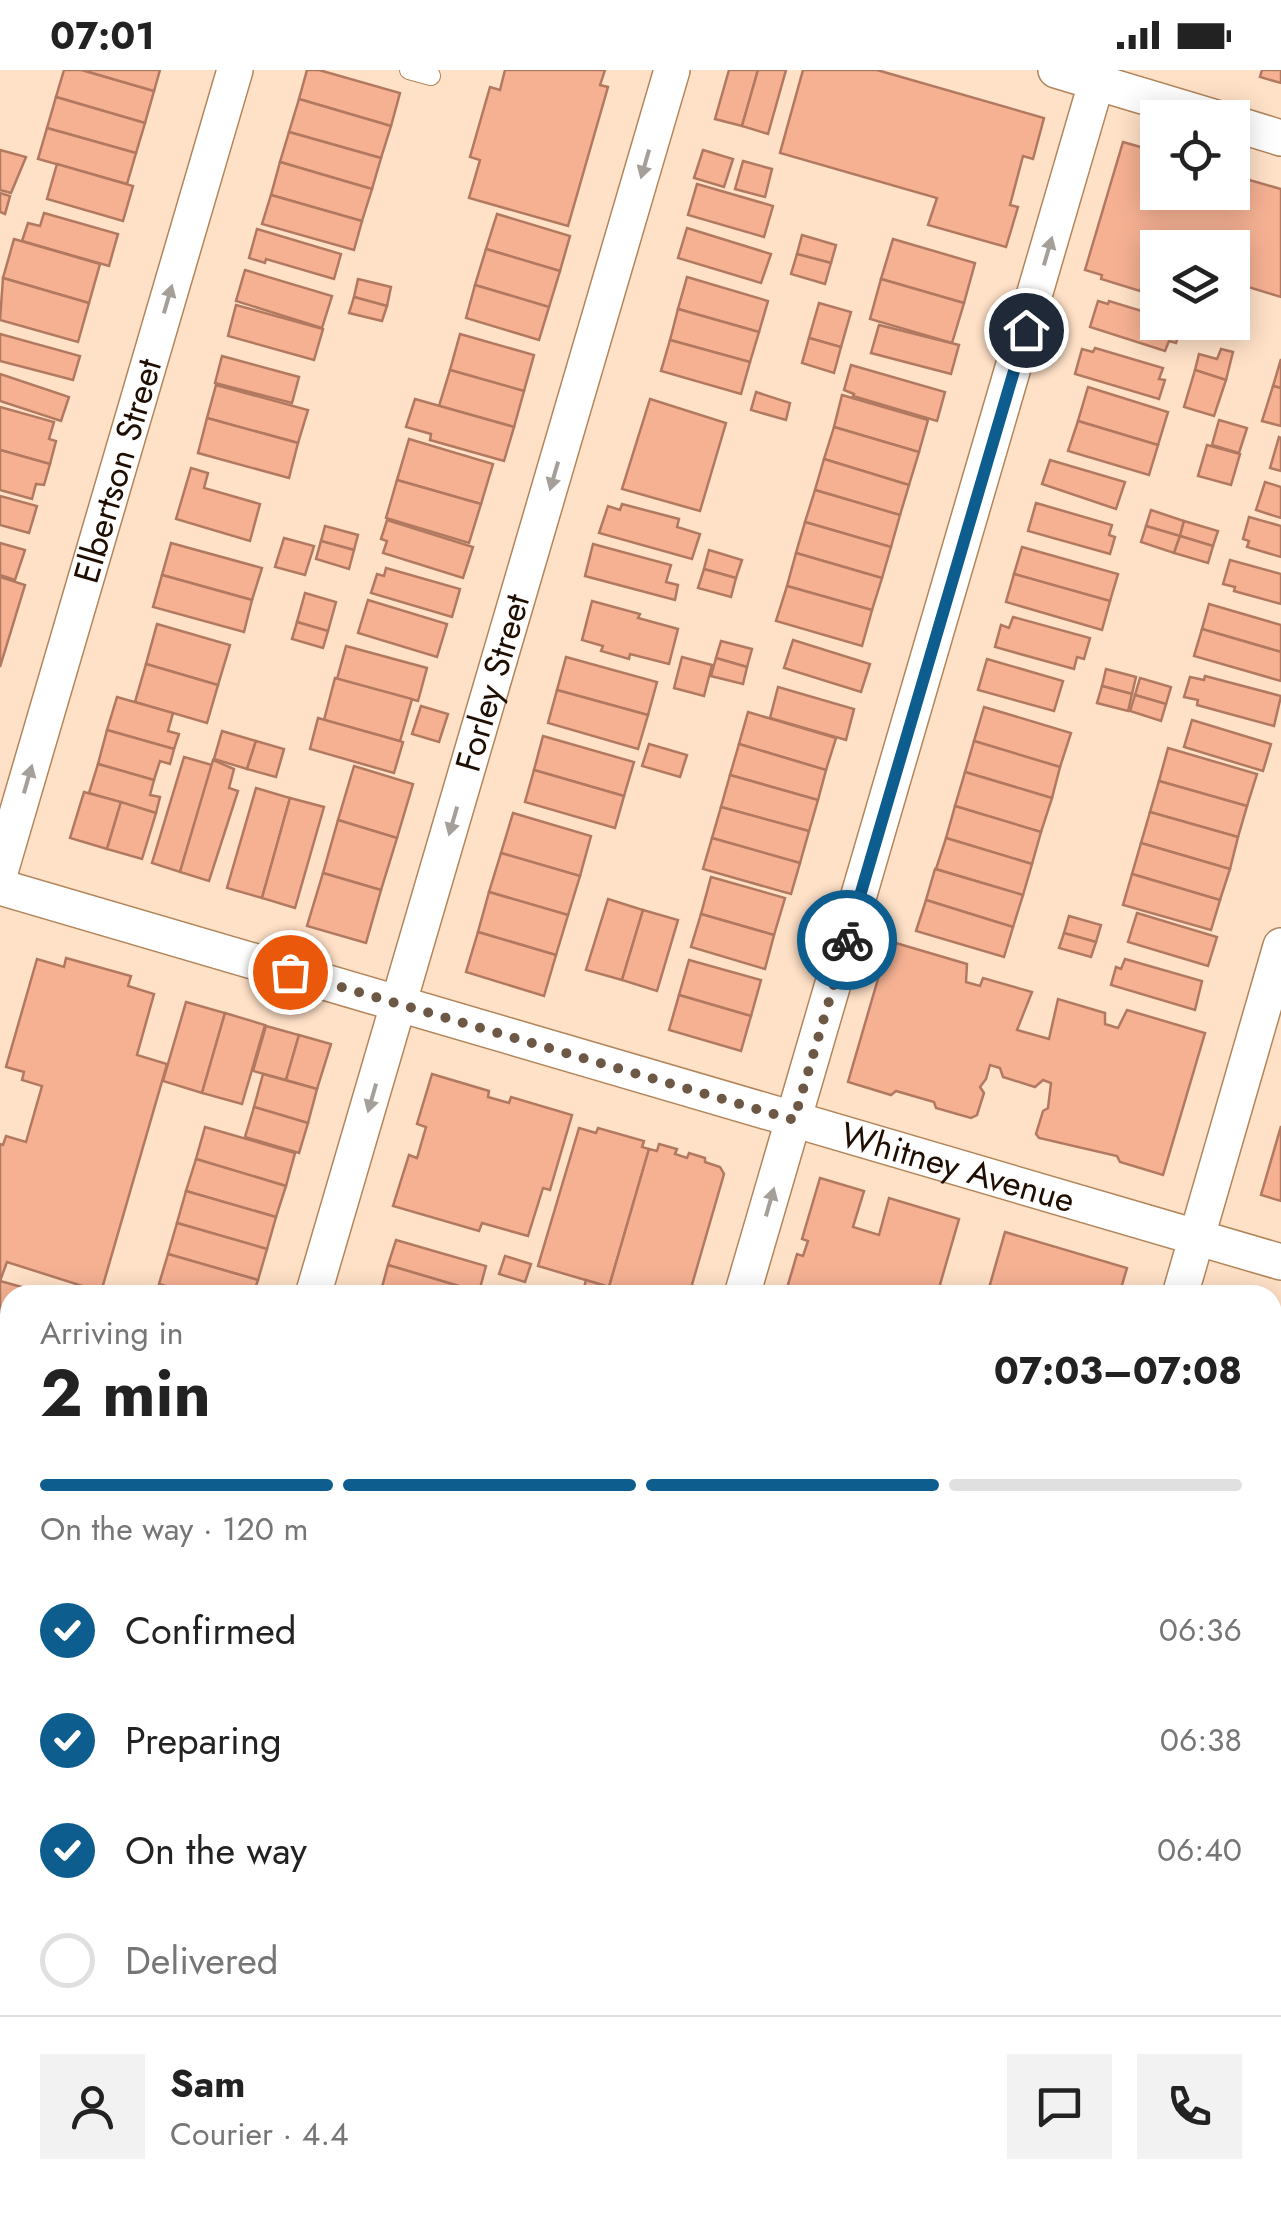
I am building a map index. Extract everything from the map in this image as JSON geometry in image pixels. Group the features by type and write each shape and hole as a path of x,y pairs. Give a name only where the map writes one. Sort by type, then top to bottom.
{"street":[{"name":"Elbertson Street","path":"0,872 235,70"},
{"name":"Forley Street","path":"317,1285 672,70"},
{"path":"1056,70 1099,76 1166,100"},
{"path":"745,1285 1099,76"},
{"path":"1250,129 1281,138"},
{"name":"Whitney Avenue","path":"0,888 1281,1262"},
{"path":"1183,1285 1281,946"}],"lane":[{"path":"409,70 431,76"}],"building":[{"path":"64,70 82,70 154,91 145,123 56,97"},
{"path":"82,70 160,70 154,91"},
{"path":"307,70 400,93 391,126 299,99"},
{"path":"505,70 605,70 600,85 608,87 568,226 469,198 480,160 470,157 490,87 500,90"},
{"path":"729,70 758,70 742,126 715,119"},
{"path":"758,70 786,70 768,134 742,126"},
{"path":"803,70 877,70 1044,118 1033,159 1023,156 1010,205 1018,207 1006,247 928,225 937,198 780,153"},
{"path":"1262,70 1281,70 1281,83 1260,77"},
{"path":"56,97 145,123 136,153 47,128"},
{"path":"299,99 391,126 381,158 289,132"},
{"path":"47,128 136,153 127,184 38,159"},
{"path":"289,132 381,158 372,189 280,162"},
{"path":"1123,142 1140,147 1140,210 1250,210 1250,180 1281,189 1281,297 1250,288 1250,230 1140,230 1140,291 1085,270"},
{"path":"0,150 26,157 11,193 0,190"},
{"path":"703,150 733,159 724,187 694,178"},
{"path":"743,161 772,169 765,197 735,189"},
{"path":"280,162 372,189 362,221 271,195"},
{"path":"57,164 133,186 123,221 47,199"},
{"path":"697,184 773,206 764,237 688,215"},
{"path":"0,193 10,196 5,214 0,212"},
{"path":"271,195 362,221 354,250 262,224"},
{"path":"44,213 118,234 109,266 22,241 28,223 40,226"},
{"path":"497,214 570,236 560,271 486,249"},
{"path":"687,228 771,254 761,283 678,258"},
{"path":"257,229 341,254 334,279 266,259 265,263 249,258"},
{"path":"802,235 836,245 831,263 797,254"},
{"path":"14,239 100,264 89,303 3,278"},
{"path":"893,239 975,263 964,303 881,279"},
{"path":"486,249 560,271 549,307 475,285"},
{"path":"797,254 831,263 825,284 791,274"},
{"path":"245,270 332,296 322,328 236,301"},
{"path":"687,277 768,301 759,332 678,309"},
{"path":"3,278 89,303 78,342 0,320"},
{"path":"358,279 391,287 387,306 354,297"},
{"path":"881,279 964,303 952,343 870,319"},
{"path":"475,285 549,307 539,340 466,318"},
{"path":"354,297 387,306 382,321 349,313"},
{"path":"1098,301 1109,301 1140,310 1140,340 1177,340 1169,341 1165,351 1090,327"},
{"path":"819,303 851,312 841,347 809,338"},
{"path":"236,305 323,329 314,360 228,336"},
{"path":"678,309 759,332 750,362 670,340"},
{"path":"879,325 959,345 951,374 871,353"},
{"path":"0,334 80,356 73,380 0,361"},
{"path":"460,334 534,355 524,391 450,370"},
{"path":"809,338 841,347 834,373 802,363"},
{"path":"670,340 750,362 741,394 661,371"},
{"path":"1095,348 1163,368 1159,379 1165,380 1159,399 1075,374 1082,349 1093,352"},
{"path":"1221,349 1233,352 1226,380 1195,370 1199,354 1217,359"},
{"path":"222,356 299,377 292,403 215,383"},
{"path":"1281,359 1281,388 1273,386"},
{"path":"851,365 945,392 937,421 853,396 844,390"},
{"path":"450,370 524,391 514,427 439,406"},
{"path":"1195,370 1226,380 1214,416 1184,407"},
{"path":"0,374 69,397 61,421 0,401"},
{"path":"216,385 308,410 298,443 207,418"},
{"path":"1273,386 1281,388 1281,426 1262,421"},
{"path":"1088,387 1168,412 1158,445 1078,421"},
{"path":"756,392 790,403 786,420 751,410"},
{"path":"842,395 928,420 919,452 834,427"},
{"path":"415,399 514,427 504,461 430,440 431,434 406,427"},
{"path":"650,399 726,423 700,511 622,489"},
{"path":"0,407 54,422 49,439 56,441 50,464 0,450"},
{"path":"207,418 298,443 289,478 198,453"},
{"path":"1219,420 1247,428 1239,453 1212,445"},
{"path":"1078,421 1158,445 1149,475 1068,451"},
{"path":"834,427 919,452 909,485 824,459"},
{"path":"1281,438 1281,471 1270,468"},
{"path":"409,439 493,464 481,504 397,480"},
{"path":"1207,445 1240,454 1231,485 1198,476"},
{"path":"0,450 50,464 44,485 36,484 32,499 0,490"},
{"path":"824,459 909,485 900,515 815,490"},
{"path":"1050,460 1125,482 1116,509 1042,484"},
{"path":"191,468 208,473 204,488 260,504 250,541 176,519"},
{"path":"397,480 481,504 469,543 386,518"},
{"path":"1265,482 1281,487 1281,518 1256,510"},
{"path":"815,490 900,515 891,547 805,522"},
{"path":"0,496 37,506 29,533 0,525"},
{"path":"1036,503 1112,525 1109,535 1115,537 1110,554 1028,531"},
{"path":"622,504 679,519 677,527 700,534 692,559 599,533 608,506 620,510"},
{"path":"1151,510 1184,521 1180,536 1146,526"},
{"path":"1249,517 1281,526 1281,557 1247,547 1249,541 1243,539"},
{"path":"387,520 473,547 463,578 383,553 387,541 381,539"},
{"path":"1184,521 1218,531 1213,546 1180,536"},
{"path":"805,522 891,547 882,578 796,553"},
{"path":"325,526 358,535 354,550 321,541"},
{"path":"1146,526 1180,536 1174,553 1141,542"},
{"path":"1180,536 1213,546 1208,563 1174,553"},
{"path":"284,538 314,546 305,575 275,567"},
{"path":"321,541 354,550 349,569 316,559"},
{"path":"0,543 25,550 15,580 0,575"},
{"path":"171,543 262,568 252,600 162,575"},
{"path":"593,544 671,565 666,582 678,585 675,600 585,576"},
{"path":"1022,547 1118,574 1110,601 1014,574"},
{"path":"709,550 742,560 736,578 704,569"},
{"path":"796,553 882,578 872,610 787,586"},
{"path":"1230,560 1281,574 1281,604 1234,591 1235,587 1223,584"},
{"path":"386,568 460,589 452,617 371,593 377,574 384,576"},
{"path":"704,569 736,578 731,597 698,588"},
{"path":"1014,574 1110,601 1102,630 1006,602"},
{"path":"162,575 252,600 244,632 153,607"},
{"path":"0,577 25,585 0,667"},
{"path":"787,586 872,610 862,646 776,621"},
{"path":"305,593 336,602 328,631 297,622"},
{"path":"368,600 447,624 437,657 358,633"},
{"path":"592,601 678,629 669,664 630,654 629,659 601,651 603,646 582,640"},
{"path":"1209,604 1281,625 1281,652 1202,629"},
{"path":"1013,617 1090,638 1084,659 1077,657 1074,669 995,647 1001,625 1009,628"},
{"path":"297,622 328,631 323,648 292,639"},
{"path":"157,624 230,645 218,685 146,664"},
{"path":"1202,629 1281,652 1281,681 1194,656"},
{"path":"793,640 870,664 861,692 784,668"},
{"path":"721,641 752,649 747,667 716,658"},
{"path":"346,646 427,668 418,701 337,679"},
{"path":"566,657 657,682 648,715 557,690"},
{"path":"682,657 712,665 704,696 674,688"},
{"path":"716,658 747,667 743,684 711,676"},
{"path":"987,659 1063,681 1054,711 978,690"},
{"path":"146,664 218,685 207,723 135,702"},
{"path":"1106,669 1136,677 1132,694 1102,686"},
{"path":"1205,676 1281,696 1274,726 1197,705 1198,700 1184,697 1190,677 1204,680"},
{"path":"335,678 412,699 400,741 324,720"},
{"path":"1140,678 1171,687 1166,704 1135,695"},
{"path":"1102,686 1132,694 1128,711 1097,703"},
{"path":"778,687 854,709 846,740 770,718"},
{"path":"557,690 648,715 638,749 548,723"},
{"path":"1135,695 1166,704 1161,721 1130,711"},
{"path":"117,697 173,713 168,731 179,734 174,749 107,730"},
{"path":"421,706 448,714 439,742 412,734"},
{"path":"984,707 1071,733 1060,767 974,741"},
{"path":"748,712 836,738 826,770 739,744"},
{"path":"318,718 403,742 394,773 310,749"},
{"path":"1192,720 1271,744 1263,771 1184,747"},
{"path":"107,730 174,749 170,764 160,761 154,780 98,764"},
{"path":"222,731 256,741 247,769 214,759"},
{"path":"543,736 634,762 624,796 534,770"},
{"path":"256,741 284,749 276,777 247,769"},
{"path":"974,741 1060,767 1052,798 965,772"},
{"path":"649,744 687,755 680,777 642,766"},
{"path":"739,744 826,770 818,800 730,775"},
{"path":"1168,748 1257,774 1247,806 1159,781"},
{"path":"184,757 212,765 180,872 152,863"},
{"path":"213,760 234,769 229,788 238,791 209,881 180,872"},
{"path":"98,764 154,780 150,795 160,797 156,813 89,793"},
{"path":"354,766 413,784 397,838 338,820"},
{"path":"534,770 624,796 615,828 525,802"},
{"path":"965,772 1052,798 1041,832 955,806"},
{"path":"730,775 818,800 809,831 721,807"},
{"path":"1159,781 1247,806 1238,837 1150,812"},
{"path":"256,788 290,798 262,898 227,888"},
{"path":"84,792 121,802 107,849 70,838"},
{"path":"290,798 324,807 295,908 262,898"},
{"path":"121,802 156,813 142,859 107,849"},
{"path":"955,806 1041,832 1032,864 946,838"},
{"path":"721,807 809,831 800,863 712,838"},
{"path":"1150,812 1238,837 1230,869 1141,843"},
{"path":"513,813 591,836 580,876 501,853"},
{"path":"338,820 397,838 381,890 323,873"},
{"path":"712,838 800,863 791,894 703,869"},
{"path":"946,838 1032,864 1023,895 936,869"},
{"path":"1141,843 1230,869 1220,900 1132,874"},
{"path":"501,853 580,876 568,915 489,892"},
{"path":"935,869 1023,895 1013,927 926,900"},
{"path":"323,873 381,890 366,943 307,926"},
{"path":"1132,874 1220,900 1211,930 1123,905"},
{"path":"711,877 785,898 774,935 701,914"},
{"path":"489,892 568,915 556,955 478,932"},
{"path":"608,899 643,910 622,980 586,970"},
{"path":"926,900 1013,927 1004,957 916,931"},
{"path":"643,910 678,920 657,991 622,980"},
{"path":"1137,913 1217,937 1208,966 1128,942"},
{"path":"701,914 774,935 765,969 691,947"},
{"path":"1069,916 1101,925 1096,942 1064,933"},
{"path":"478,932 556,955 544,996 466,972"},
{"path":"1064,933 1096,942 1091,957 1059,948"},
{"path":"889,941 967,964 966,982 980,986 983,978 1032,992 1017,1030 1049,1039 1058,999 1105,1013 1105,1024 1118,1028 1127,1010 1205,1033 1163,1175 1120,1162 1117,1156 1039,1138 1036,1134 1043,1111 1048,1108 1051,1083 1043,1080 1035,1087 1003,1077 1000,1068 990,1065 980,1087 984,1093 977,1115 971,1118 936,1108 934,1102 848,1082"},
{"path":"66,958 131,976 128,986 154,994 137,1055 167,1064 103,1285 79,1285 7,1262 0,1281 0,1144 6,1136 26,1142 42,1086 22,1080 24,1072 6,1067 37,959 64,967"},
{"path":"1125,959 1202,981 1195,1010 1111,985 1116,967 1121,969"},
{"path":"689,960 761,980 751,1016 679,995"},
{"path":"679,995 751,1016 741,1051 669,1030"},
{"path":"186,1002 225,1013 202,1093 163,1081"},
{"path":"225,1013 265,1025 242,1104 202,1093"},
{"path":"266,1026 299,1035 286,1080 253,1071"},
{"path":"299,1035 331,1044 317,1089 286,1080"},
{"path":"263,1074 317,1089 308,1123 254,1107"},
{"path":"432,1074 489,1091 488,1097 509,1103 511,1097 572,1115 550,1190 543,1188 528,1236 482,1223 479,1231 393,1206 409,1155 417,1158 426,1127 417,1124"},
{"path":"254,1107 308,1123 299,1153 245,1137"},
{"path":"1281,1126 1281,1201 1261,1195"},
{"path":"205,1127 295,1153 286,1186 196,1159"},
{"path":"579,1128 596,1133 598,1128 644,1141 642,1147 649,1149 610,1285 538,1266"},
{"path":"659,1144 677,1149 675,1154 687,1158 689,1153 705,1158 705,1162 720,1167 724,1174 692,1285 610,1285 649,1149 657,1151"},
{"path":"196,1159 286,1186 276,1217 186,1191"},
{"path":"820,1178 864,1191 853,1227 879,1235 889,1198 959,1219 940,1285 788,1285 797,1254 803,1256 808,1241 802,1239"},
{"path":"186,1191 276,1217 267,1249 177,1223"},
{"path":"177,1223 267,1249 258,1280 168,1254"},
{"path":"1005,1232 1127,1268 1122,1285 990,1285"},
{"path":"396,1240 486,1266 481,1285 455,1285 388,1265"},
{"path":"168,1254 258,1280 256,1285 159,1284"},
{"path":"505,1256 531,1264 525,1282 499,1274"},
{"path":"388,1265 455,1285 383,1285"}],"way so far":[{"path":"290,972 794,1120 847,940"}],"route":[{"path":"847,940 1026,330"}]}
